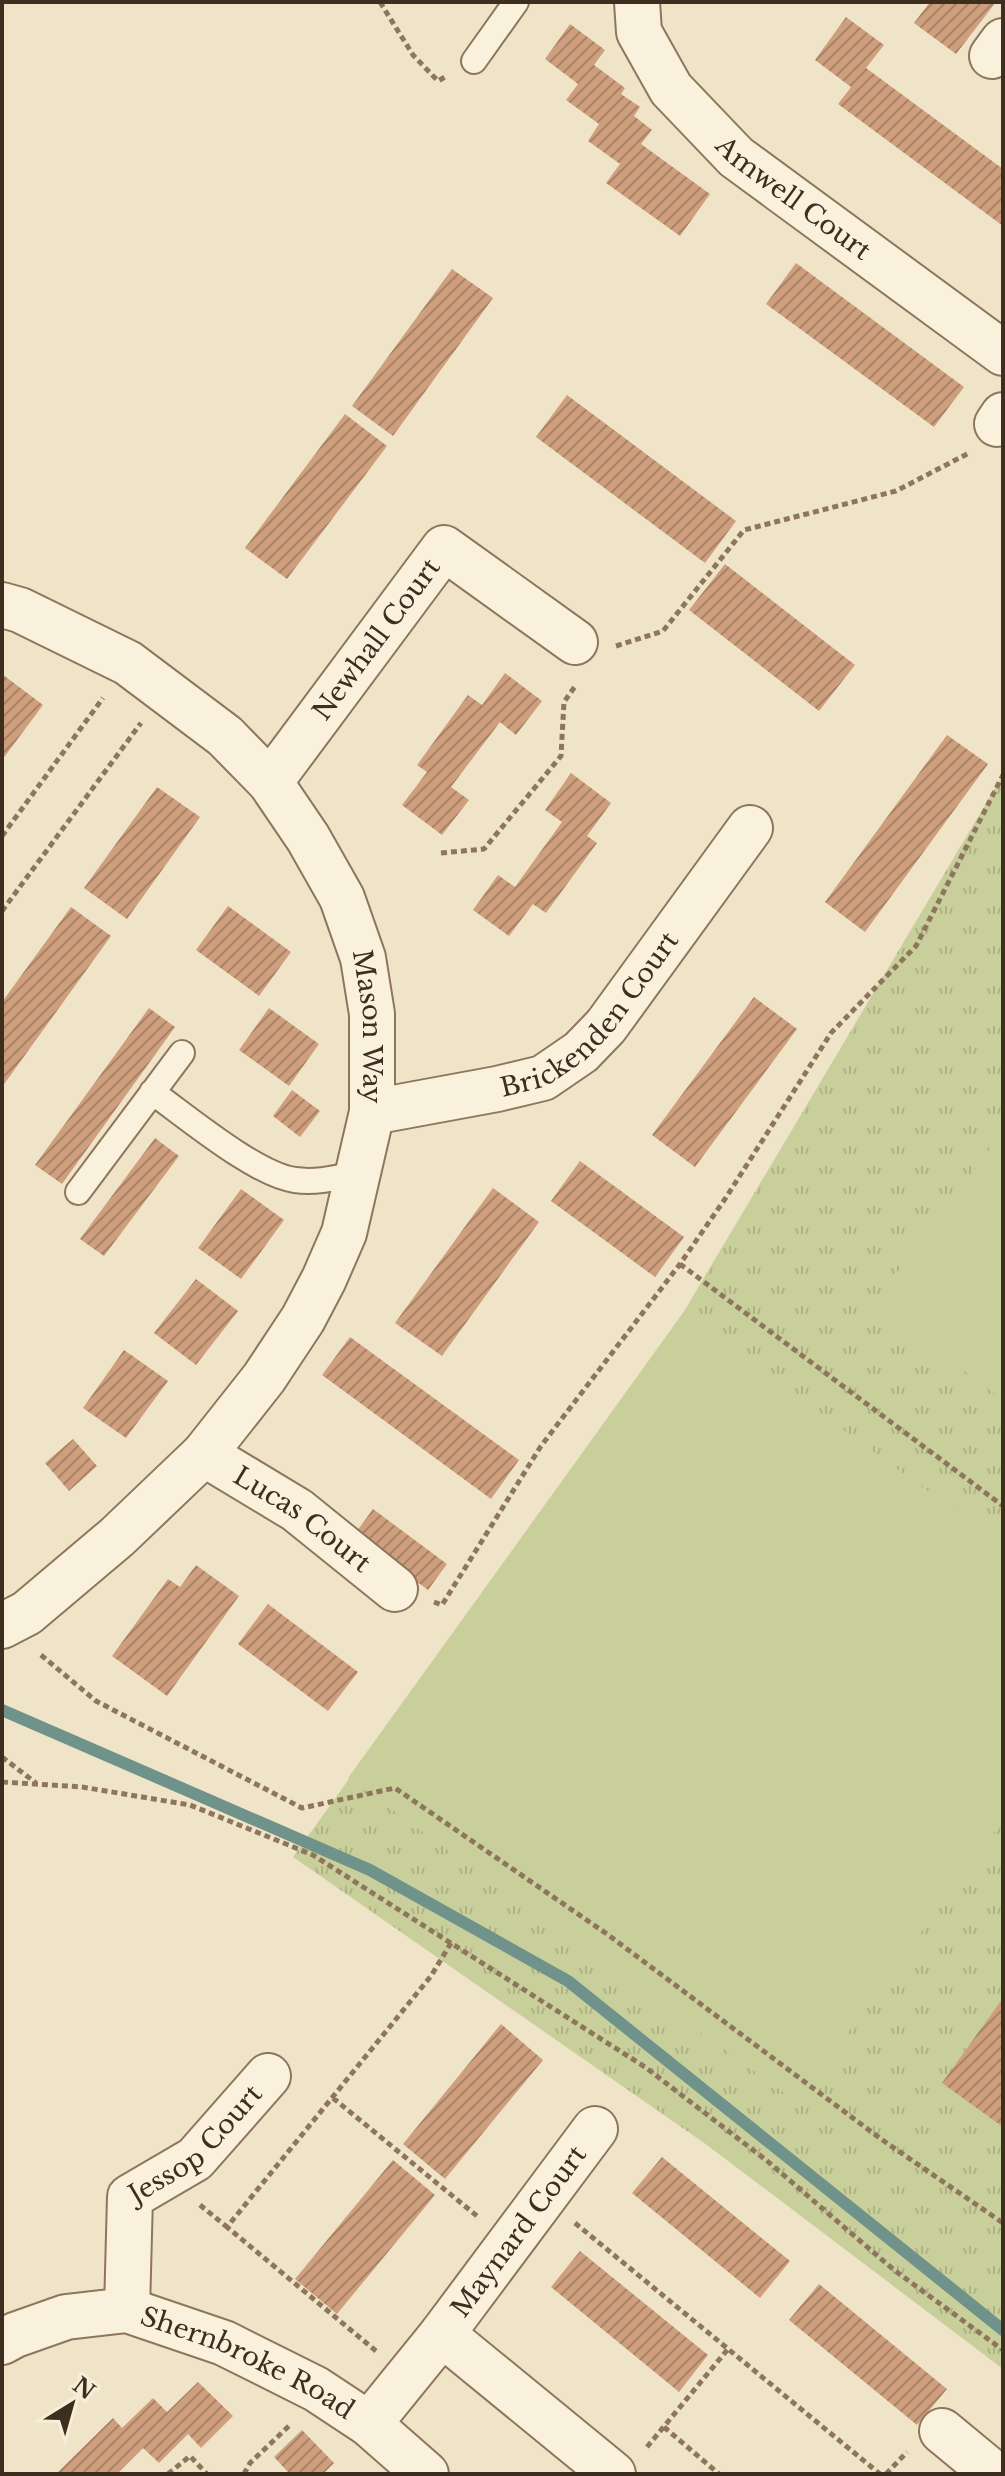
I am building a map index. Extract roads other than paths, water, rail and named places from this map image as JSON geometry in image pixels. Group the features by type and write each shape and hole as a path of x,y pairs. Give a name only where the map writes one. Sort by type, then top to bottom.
{"street":[{"name":"Amwell Court","path":"637,2 639,32 671,89 736,157 1003,353"},
{"name":"Newhall Court","path":"270,782 444,548 590,655"},
{"name":"Mason Way","path":"2,605 20,610 128,663 225,736 270,782 308,838 342,898 363,958 372,1014 372,1112 344,1233 303,1319 264,1378 204,1454 117,1537 27,1613 3,1625"},
{"name":"Brickenden Court","path":"372,1112 543,1078 581,1052 606,1026 750,828"},
{"name":"Lucas Court","path":"204,1454 297,1510 395,1589"},
{"name":"Jessop Court","path":"127,2310 130,2197 195,2159 268,2076"},
{"name":"Maynard Court","path":"369,2424 442,2334 595,2129"},
{"name":"Shernbroke Road","path":"2,2342 66,2317 127,2310 224,2343 322,2394 369,2424 426,2474"},
{"name":"Maynard Court","path":"442,2334 628,2462"},
{"path":"942,2431 994,2474"}],"lane":[{"path":"474,61 516,2"},
{"path":"78,1192 182,1053"},
{"path":"152,1092 255,1165 292,1180 321,1181 357,1174"}],"waterway":[{"path":"2,1710 370,1870 568,1981 1003,2330"}]}
